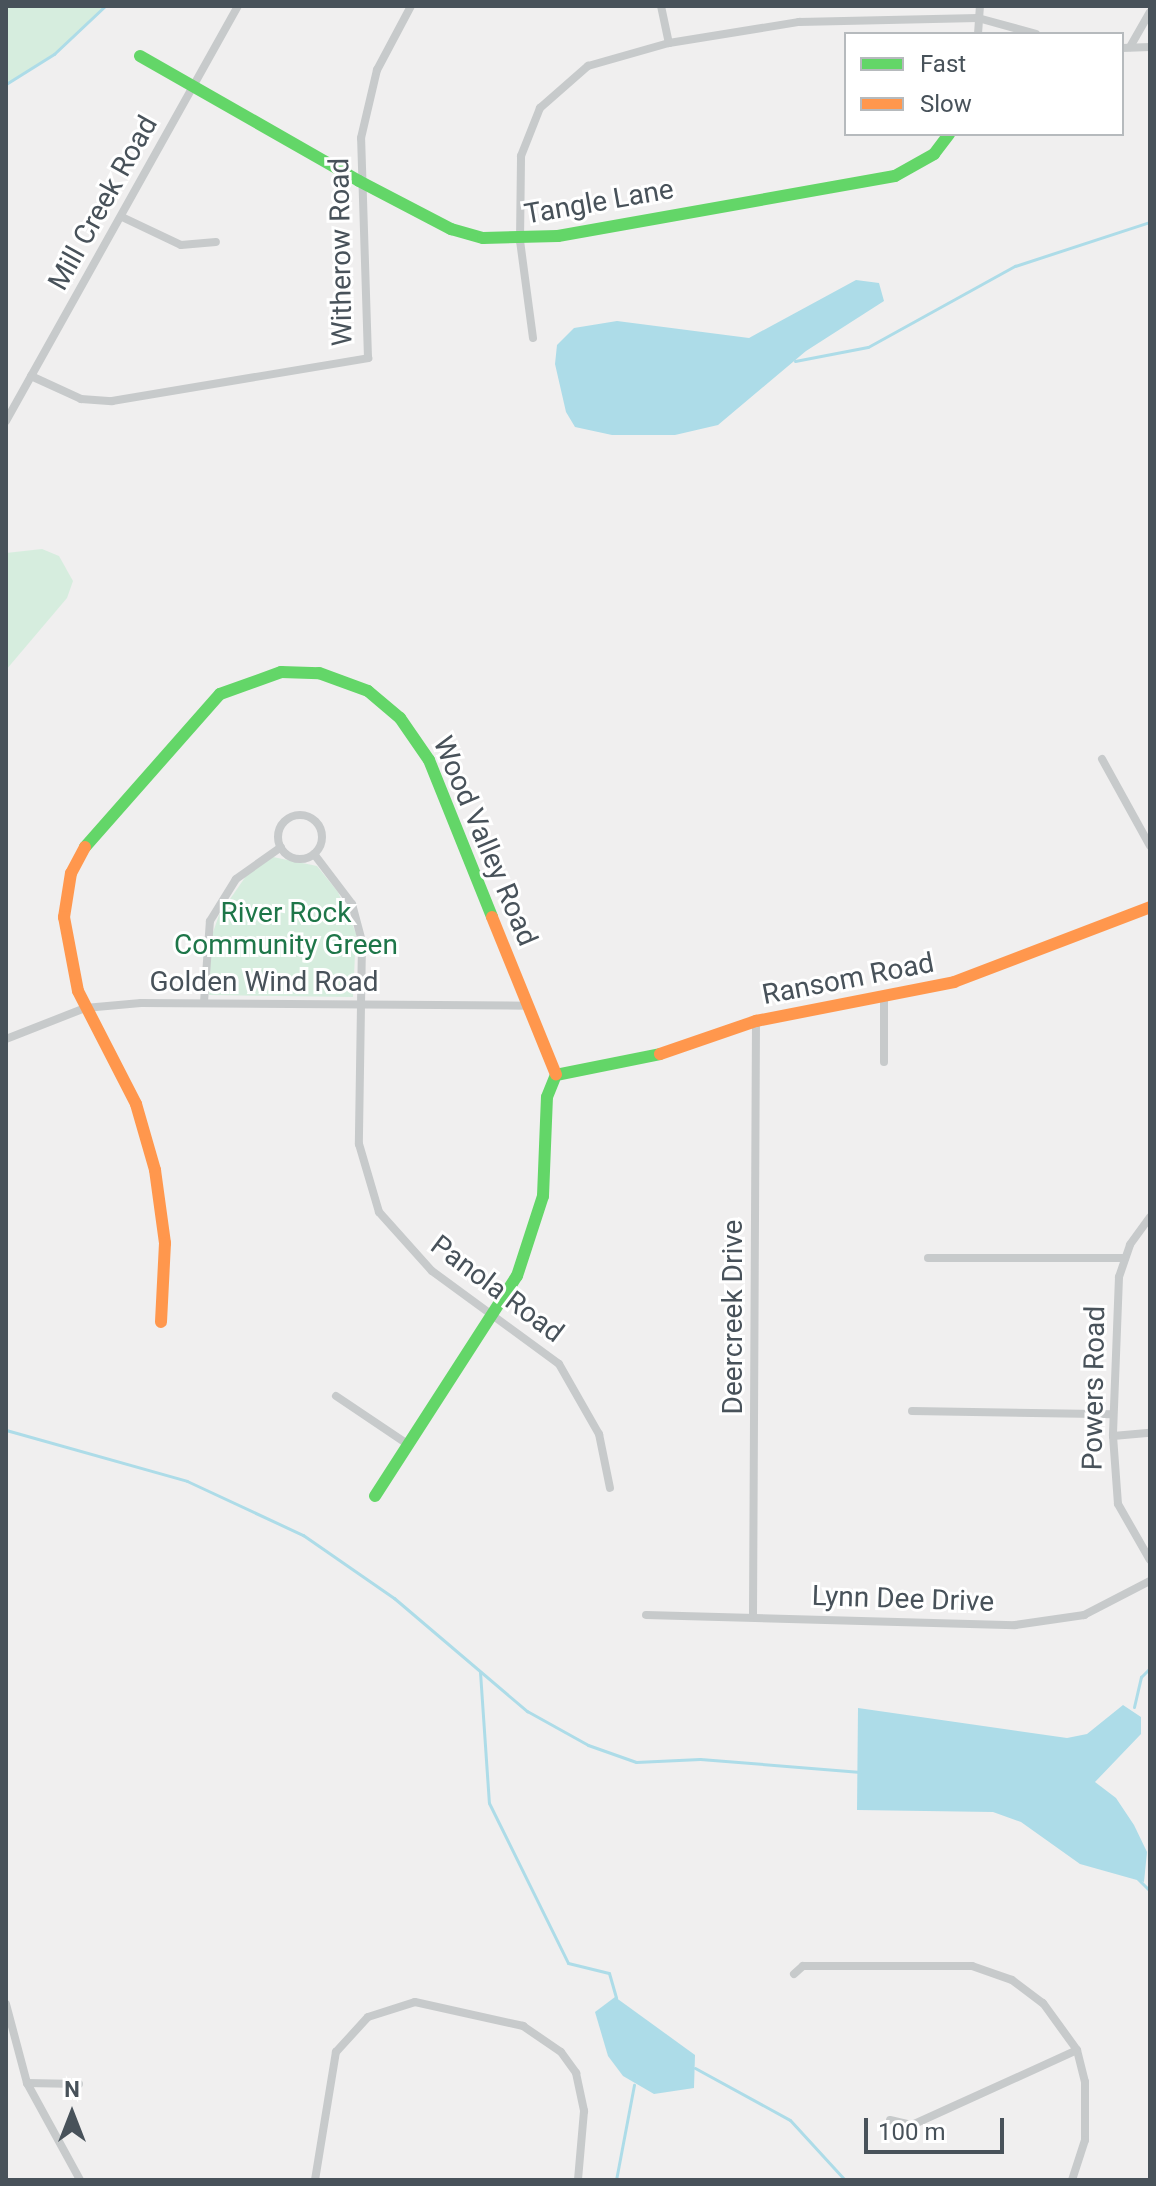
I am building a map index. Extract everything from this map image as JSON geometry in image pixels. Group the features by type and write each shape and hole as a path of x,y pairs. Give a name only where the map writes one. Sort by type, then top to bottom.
{"street":[{"name":"Mill Creek Road","path":"6,421 238,6"},
{"name":"Witherow Road","path":"31,376 81,399 112,401 368,358 359,181 367,102 411,6"},
{"path":"661,6 669,43"},
{"path":"978,32 980,6"},
{"path":"1126,48 1150,12"},
{"path":"533,338 520,241 521,156 540,108 588,66 669,43 799,22 978,18 1029,32"},
{"path":"1126,48 1150,47"},
{"name":"Tangle Lane","path":"140,56 359,181 451,229 520,241 895,176 934,154 948,136"},
{"path":"122,217 181,245 216,242"},
{"name":"Wood Valley Road","path":"85,1008 67,955 64,917 71,873 93,833 220,694 253,678 299,671 319,673 368,691 418,739 529,1006 554,1077 538,1219 497,1316 406,1443 375,1496"},
{"path":"1102,759 1150,846"},
{"name":"Panola Road","path":"204,1002 210,921 236,879 281,847 283,824 305,816 321,832 314,854 358,922 362,1003 359,1144 379,1212 432,1271 559,1364 582,1396 599,1434 610,1488"},
{"path":"281,847 296,858 314,854"},
{"name":"Ransom Road","path":"554,1077 632,1064 756,1021 954,982 1150,907"},
{"path":"884,997 884,1062"},
{"name":"Golden Wind Road","path":"6,1039 85,1008 204,1002 529,1006"},
{"path":"85,1008 136,1104 155,1170 165,1243 161,1322"},
{"name":"Deercreek Drive","path":"753,1615 756,1021"},
{"name":"Powers Road","path":"1150,1217 1125,1258 1119,1277 1113,1414 1118,1504 1150,1560"},
{"path":"928,1258 1125,1258"},
{"path":"336,1396 406,1443"},
{"path":"912,1411 1113,1414"},
{"path":"1113,1436 1150,1433"},
{"name":"Lynn Dee Drive","path":"646,1615 753,1615 1039,1624 1084,1615 1150,1581"},
{"path":"794,1974 803,1966 972,1966 1012,1980 1043,2003 1077,2050 1088,2110 1072,2180"},
{"path":"315,2180 336,2052 368,2017 415,2002 523,2026 561,2052 576,2073 584,2111 578,2180"},
{"path":"6,2004 27,2083 80,2180"},
{"path":"890,2120 912,2125 1077,2050"},
{"path":"27,2083 79,2084"}],"green space":[{"path":"6,6 105,6 54,54 6,84"},
{"path":"42,549 59,556 73,581 67,598 6,670 6,553"},
{"name":"River Rock Community Green","path":"273,857 317,866 338,892 356,933 353,997 209,995 211,938 219,915 246,876"}],"water":[{"path":"856,280 879,283 884,301 806,351 718,425 675,435 612,435 575,427 566,412 555,364 557,345 574,328 617,321 749,338"},
{"path":"1123,1705 1141,1717 1141,1734 1095,1782 1116,1798 1134,1825 1147,1852 1144,1882 1080,1864 1021,1822 993,1812 857,1810 858,1708 1067,1738 1087,1734"},
{"path":"615,1997 695,2055 694,2088 654,2094 623,2076 608,2056 595,2012"}],"waterway":[{"path":"6,84 54,54 105,6"},
{"path":"795,361 868,347 1015,266 1150,222"},
{"path":"6,1430 187,1481 303,1535 394,1598 527,1711 588,1745 636,1762 700,1759 860,1772"},
{"path":"1134,1707 1141,1677 1150,1668"},
{"path":"480,1672 489,1803 568,1963 609,1973 616,1998"},
{"path":"1138,1879 1150,1891"},
{"path":"695,2068 790,2120 845,2180"},
{"path":"616,2180 634,2085"}],"traffic: fast":[{"path":"140,56 359,181 451,229 483,238 558,236 895,176 934,154 948,136"},
{"path":"85,847 220,694 281,672 319,673 368,691 400,718 429,760 492,917"},
{"path":"375,1496 517,1276 543,1196 547,1097 556,1075 660,1054"}],"traffic: slow":[{"path":"85,847 71,873 64,917 78,991 136,1104 155,1170 165,1243 161,1322"},
{"path":"660,1054 756,1021 954,982 1150,907"},
{"path":"492,917 556,1075"}]}
